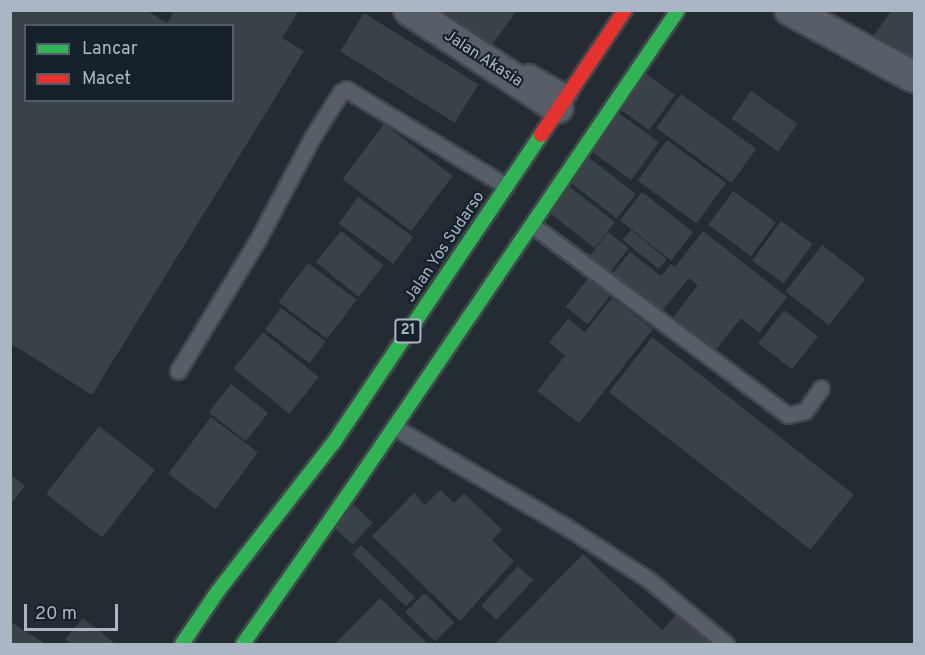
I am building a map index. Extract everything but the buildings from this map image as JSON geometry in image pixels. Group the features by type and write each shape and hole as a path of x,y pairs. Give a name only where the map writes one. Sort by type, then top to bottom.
{"highway":[{"name":"Jalan Yos Sudarso","path":"182,645 218,591 365,405 506,186 625,10"},
{"name":"21","path":"248,643 390,424 532,225 678,10"}],"street":[{"name":"Jalan Akasia","path":"409,10 563,101"},
{"path":"790,10 915,77"}],"lane":[{"path":"432,10 473,41 563,101"},
{"path":"178,371 257,241 313,136 341,92 346,89 506,186"},
{"path":"532,225 788,415 804,411 821,388"},
{"path":"390,424 565,526 648,579 726,645"}],"traffic: fast":[{"path":"243,644 352,489 678,10"},
{"path":"182,644 218,591 334,442 541,135"}],"traffic: jam":[{"path":"541,135 625,10"}]}
